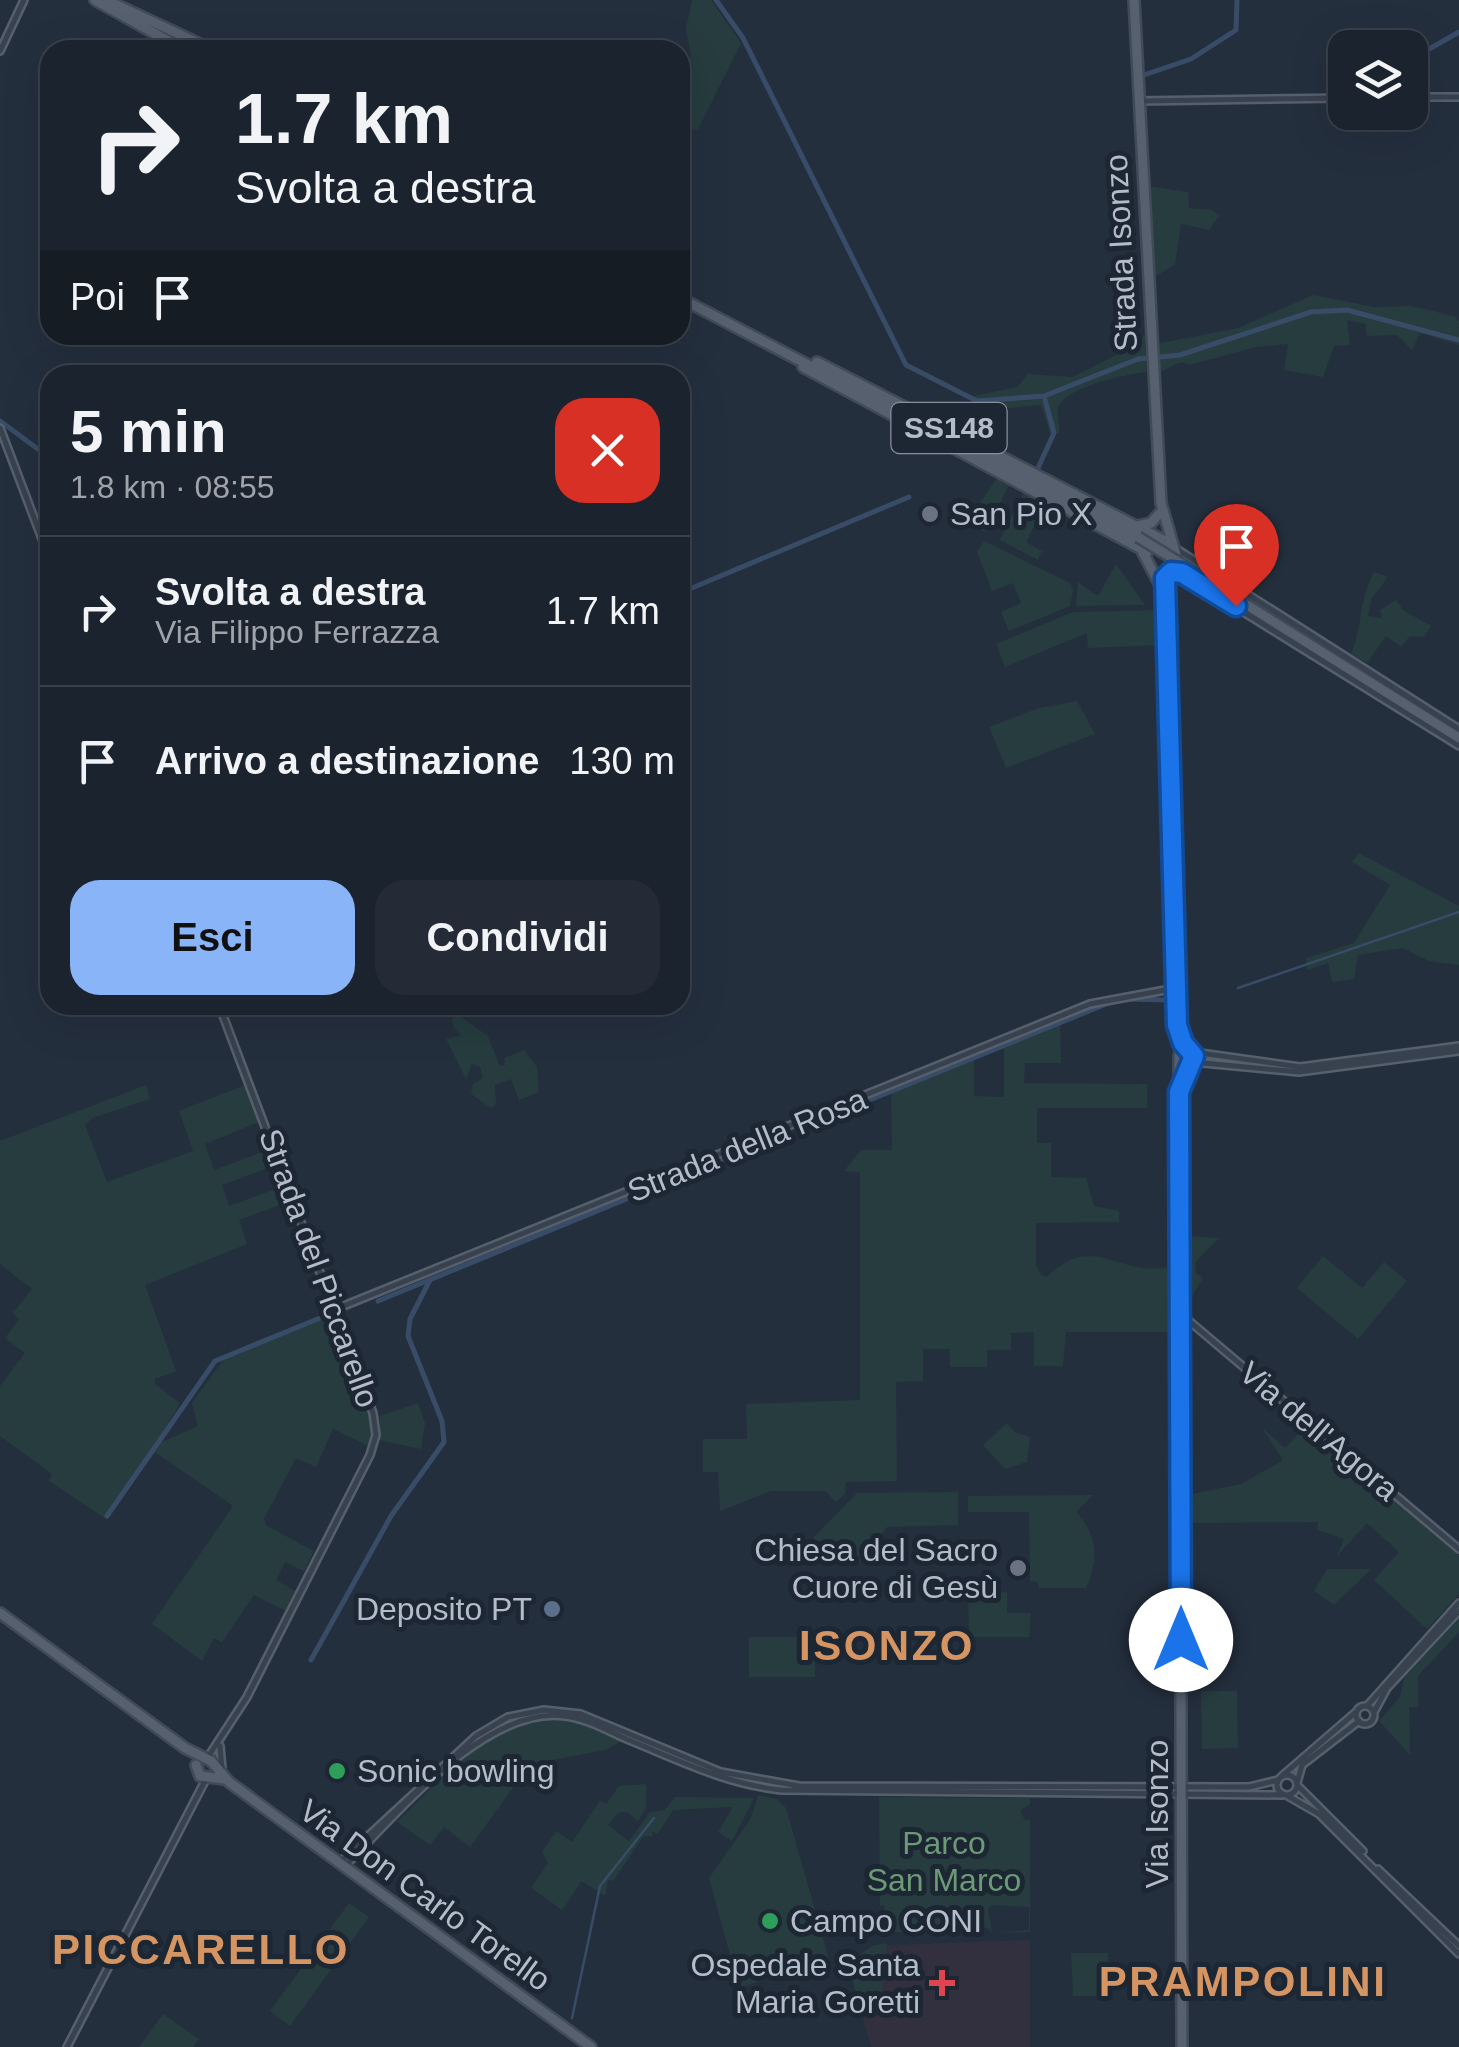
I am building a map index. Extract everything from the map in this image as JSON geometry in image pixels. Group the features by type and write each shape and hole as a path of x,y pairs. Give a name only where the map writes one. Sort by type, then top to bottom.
{"main road":[{"path":"95,0 166,40"},
{"path":"106,0 192,40"},
{"name":"Strada Isonzo","path":"1134,0 1160,508"},
{"path":"690,305 1146,543 1154,535 1160,508"},
{"path":"758,339 838,388 997,474 1140,540 1186,566 1459,738"},
{"path":"1140,540 1160,508"},
{"path":"1160,508 1175,561 1161,583"},
{"path":"1140,540 1154,535 1173,546"},
{"path":"1140,540 1156,563 1164,607 1177,1025 1187,1057"},
{"path":"1140,540 1161,583"},
{"path":"1156,563 1169,567"},
{"path":"1161,583 1169,573 1186,566"},
{"name":"Via Isonzo","path":"1182,2047 1179,1092 1187,1057"},
{"name":"Via Don Carlo Torello","path":"0,1613 189,1750 205,1769 229,1782 330,1856 346,1861 356,1876 591,2047"}],"street":[{"path":"0,51 24,0"},
{"path":"1428,97 1459,96"},
{"path":"1139,101 1328,98"},
{"path":"0,428 40,534"},
{"path":"1167,532 1186,566 1459,729"},
{"path":"1173,546 1186,566 1459,746"},
{"path":"1169,567 1186,566"},
{"name":"Strada della Rosa","path":"336,1310 1094,1002 1177,988"},
{"name":"Strada della Rosa","path":"1161,993 1177,1000"},
{"name":"Strada del Piccarello","path":"205,1769 374,1445 374,1416 223,1015"},
{"path":"1187,1057 1302,1072 1459,1048"},
{"name":"Via dell'Agora","path":"1180,1313 1459,1549"},
{"path":"1364,1854 1310,1806 1277,1789 1280,1778 1367,1706 1459,1603"},
{"path":"346,1861 480,1741 502,1727 530,1717 573,1717 714,1775 789,1788 1293,1794 1302,1765 1358,1721 1370,1722 1387,1688 1459,1611"},
{"path":"1367,1706 1374,1712"},
{"path":"1356,1712 1358,1721"},
{"path":"189,1750 218,1748 229,1782 215,1781 200,1789"},
{"path":"67,2047 197,1797 205,1769"},
{"path":"197,1797 205,1769"},
{"path":"1182,1790 1254,1786 1291,1776 1459,1950"}],"shaded area":[{"name":"Ospedale Santa Maria Goretti","path":"1030,1940 1030,2047 871,2047 848,1963 872,1946"}],"green space":[{"path":"692,0 711,0 741,43 697,131 690,127 691,56 686,29"},
{"path":"1147,186 1188,192 1189,208 1212,210 1219,216 1209,230 1181,224 1175,264 1152,279"},
{"path":"1313,295 1374,307 1411,306 1454,316 1459,321 1459,345 1420,333 1412,350 1397,335 1367,336 1365,324 1347,320 1350,345 1334,346 1323,377 1284,370 1288,344 1256,347 1189,365 1181,362 1158,373 1155,344 1238,328"},
{"path":"1145,334 1146,372 1097,383 1071,394 1058,409 1059,433 1050,433 1041,405 977,411 974,396 1017,387 1028,374 1073,377 1134,346"},
{"path":"998,476 1011,482 985,532 967,523"},
{"path":"1025,490 1047,500 1026,542 1042,551 1038,560 1000,540"},
{"path":"984,541 1070,583 1070,606 1009,631 1001,612 1021,603 1013,583 992,591 977,552"},
{"path":"1116,564 1145,605 1076,606 1078,582 1098,596"},
{"path":"1374,572 1388,577 1372,598 1368,616 1382,618 1380,610 1396,600 1403,610 1431,626 1424,637 1410,636 1401,647 1386,636 1367,663 1351,654"},
{"path":"1160,610 1162,645 1088,648 1087,633 1005,667 996,644 1073,612"},
{"path":"1077,701 1095,734 1006,768 989,727 1039,708"},
{"path":"1359,853 1459,906 1459,965 1429,961 1403,948 1358,955 1354,979 1332,982 1328,963 1307,970 1306,958 1354,943 1390,885 1352,862"},
{"path":"459,1015 488,1036 500,1066 505,1065 504,1058 524,1050 537,1067 539,1092 519,1100 511,1079 495,1085 496,1104 491,1108 471,1094 473,1084 483,1078 480,1067 472,1064 466,1079 446,1039 461,1035 453,1027 452,1018"},
{"path":"1060,1022 1061,1063 1025,1063 1024,1083 1147,1084 1147,1108 1037,1108 1037,1143 1051,1143 1051,1177 1086,1178 1094,1206 1119,1211 1119,1222 1036,1223 1036,1265 1042,1276 1047,1277 1079,1257 1093,1256 1154,1269 1174,1266 1170,1332 1066,1332 1063,1366 1034,1366 1034,1332 1011,1333 1011,1350 987,1350 987,1367 950,1367 950,1349 923,1349 923,1381 896,1382 897,1481 846,1482 845,1494 836,1502 825,1491 771,1491 720,1511 718,1472 703,1472 703,1439 747,1439 746,1404 860,1400 860,1172 844,1171 861,1150 892,1150 891,1091 974,1055 974,1096 1004,1097 1004,1044"},
{"path":"146,1085 150,1099 92,1118 85,1125 107,1182 193,1151 179,1111 245,1085 259,1122 205,1144 214,1170 270,1149 276,1165 222,1185 229,1206 284,1186 290,1201 239,1220 247,1244 145,1285 176,1371 155,1379 155,1384 180,1403 158,1440 162,1442 198,1426 192,1403 224,1359 332,1316 372,1422 370,1447 333,1429 316,1467 296,1458 264,1519 267,1526 314,1551 304,1571 285,1562 276,1580 295,1591 286,1611 254,1595 222,1642 214,1638 202,1661 152,1624 233,1506 155,1452 106,1519 49,1481 52,1474 0,1436 0,1386 25,1353 5,1338 19,1319 13,1313 32,1289 0,1264 0,1141"},
{"path":"1184,1236 1219,1238 1195,1262 1196,1273 1203,1278 1192,1296 1190,1318 1185,1310"},
{"path":"1323,1256 1362,1288 1384,1262 1407,1281 1358,1339 1297,1288"},
{"path":"418,1403 425,1423 421,1449 379,1440 380,1416"},
{"path":"1007,1423 1015,1432 1030,1437 1027,1462 1005,1469 983,1445"},
{"path":"1306,1426 1459,1555 1459,1594 1427,1629 1374,1580 1399,1552 1367,1523 1337,1556 1344,1539 1317,1530 1318,1522 1188,1523 1187,1495 1241,1484 1283,1460 1262,1428 1285,1448"},
{"path":"958,1492 958,1525 887,1527 859,1563 814,1564 814,1537 857,1493"},
{"path":"1093,1495 1076,1512 1089,1530 1094,1548 1086,1588 1039,1588 1038,1582 1030,1581 1029,1512 968,1512 968,1496"},
{"path":"1327,1569 1370,1570 1334,1605 1314,1591"},
{"path":"1007,1592 1007,1613 1031,1613 1029,1637 969,1637 968,1595"},
{"path":"1459,1619 1459,1632 1418,1676 1418,1707 1409,1707 1410,1755 1379,1721 1400,1697 1404,1678"},
{"path":"749,1637 815,1637 815,1677 749,1677"},
{"path":"1201,1691 1237,1691 1238,1748 1202,1749"},
{"path":"557,1720 583,1724 621,1741 606,1750 530,1764 470,1847 444,1827 430,1845 397,1822 450,1770 489,1739 510,1728"},
{"path":"646,1784 646,1808 638,1821 627,1812 618,1813 608,1825 629,1841 650,1812 665,1810 675,1797 754,1798 732,1841 718,1832 733,1807 673,1810 658,1834 651,1831 653,1836 643,1837 613,1881 608,1880 605,1896 582,1881 562,1910 531,1888 548,1863 542,1852 556,1831 572,1842 600,1801 606,1804 619,1786"},
{"name":"Campo CONI","path":"758,1795 777,1799 786,1808 829,1959 739,1988 709,1878 751,1818"},
{"name":"Parco San Marco","path":"879,1797 1030,1798 1030,1804 1020,1811 1025,1820 1030,1820 1030,1932 998,1933 1029,1930 1029,1907 993,1905 988,1909 992,1932 985,1927 969,1932 887,1932 884,1905 880,1906"},
{"path":"349,1903 369,1917 290,2026 270,2011"},
{"path":"887,1943 882,1990 859,2004 848,1963 872,1946"},
{"path":"1071,1953 1108,1953 1108,1986 1101,1989 1108,1996 1073,1996"},
{"path":"163,2014 199,2039 193,2047 139,2047"}],"waterway":[{"path":"716,0 743,38 906,365 977,401 1044,396 1138,359 1180,355 1311,312 1347,310 1459,340"},
{"path":"1144,75 1191,59 1236,30 1237,0"},
{"path":"1428,50 1459,32"},
{"path":"1038,468 1054,433 1044,396"},
{"path":"0,421 40,451"},
{"path":"690,589 909,497"},
{"path":"1238,988 1459,912"},
{"path":"1126,999 1167,1000"},
{"path":"798,1129 1111,1002"},
{"path":"378,1301 736,1154"},
{"path":"311,1660 391,1516 444,1442 442,1421 408,1336 410,1319 430,1280"},
{"path":"107,1516 215,1361 330,1314"},
{"path":"572,2018 600,1886 654,1818"}],"place":[{"name":"San Pio X","path":"930,514"},
{"name":"Chiesa del Sacro Cuore di Gesù","path":"1018,1568"},
{"name":"Deposito PT","path":"552,1609"},
{"name":"Sonic bowling","path":"337,1771"},
{"name":"Campo CONI","path":"770,1921"},
{"name":"Ospedale Santa Maria Goretti","path":"942,1983"}],"district":[{"name":"ISONZO","path":"887,1645"},
{"name":"PICCARELLO","path":"201,1949"},
{"name":"PRAMPOLINI","path":"1243,1981"}],"route":[{"path":"1181,1640 1179,1092 1194,1056 1183,1043 1177,1025 1165,578 1171,572 1182,573 1236,606"}]}
